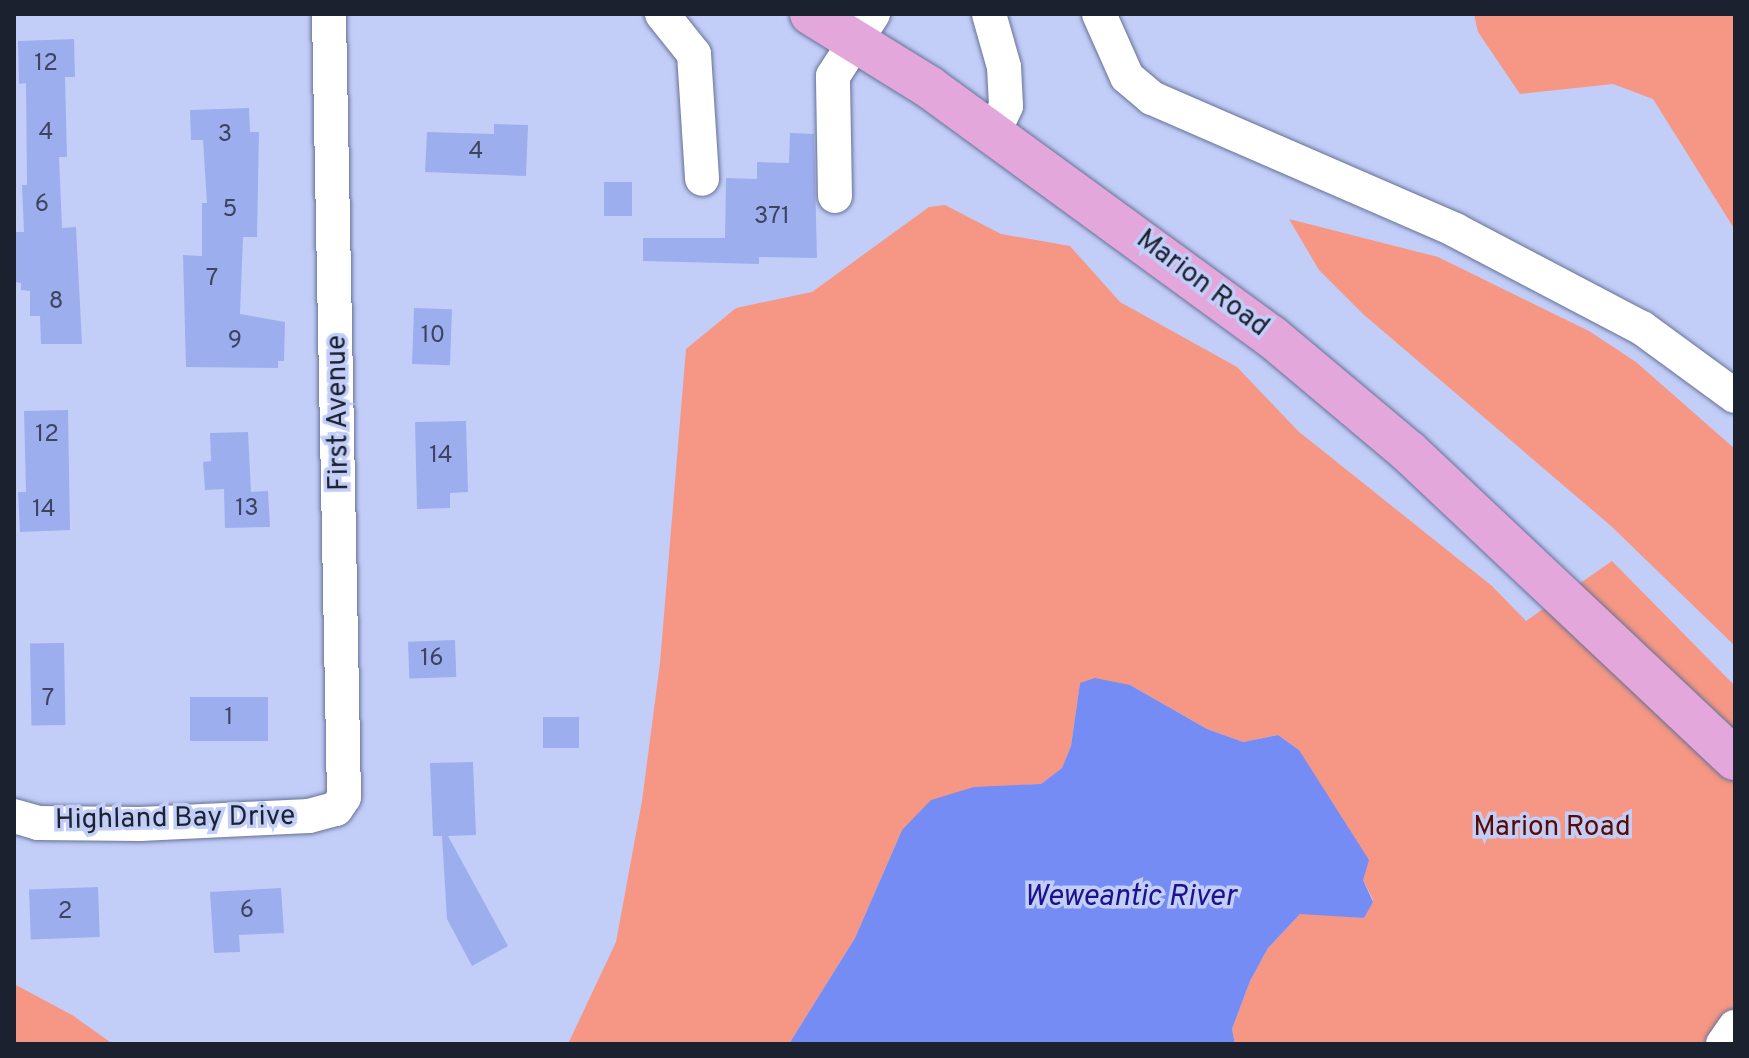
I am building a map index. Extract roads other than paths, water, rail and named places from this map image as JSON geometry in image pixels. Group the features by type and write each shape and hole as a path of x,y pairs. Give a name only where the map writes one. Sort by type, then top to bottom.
{"main road":[{"name":"Marion Road","path":"811,14 864,28 994,132 1272,337 1409,452 1735,759"}],"street":[{"name":"First Avenue","path":"329,14 344,684 344,797 336,809"},
{"path":"662,14 694,54 702,179"},
{"path":"989,14 1004,67 1006,106 994,132"},
{"path":"1099,14 1127,77 1152,98 1455,230 1642,328 1735,396"},
{"path":"835,196 833,76 864,28"},
{"name":"Highland Bay Drive","path":"14,816 38,823 140,824 309,816 336,809"},
{"path":"1723,1044 1735,1027"}],"water":[{"name":"Weweantic River","path":"1095,678 1130,685 1207,729 1243,742 1278,735 1299,750 1369,860 1363,880 1373,902 1364,918 1300,914 1268,948 1250,981 1232,1029 1235,1044 789,1044 855,938 902,830 931,800 974,787 1041,784 1062,768 1071,746 1080,683"}]}
